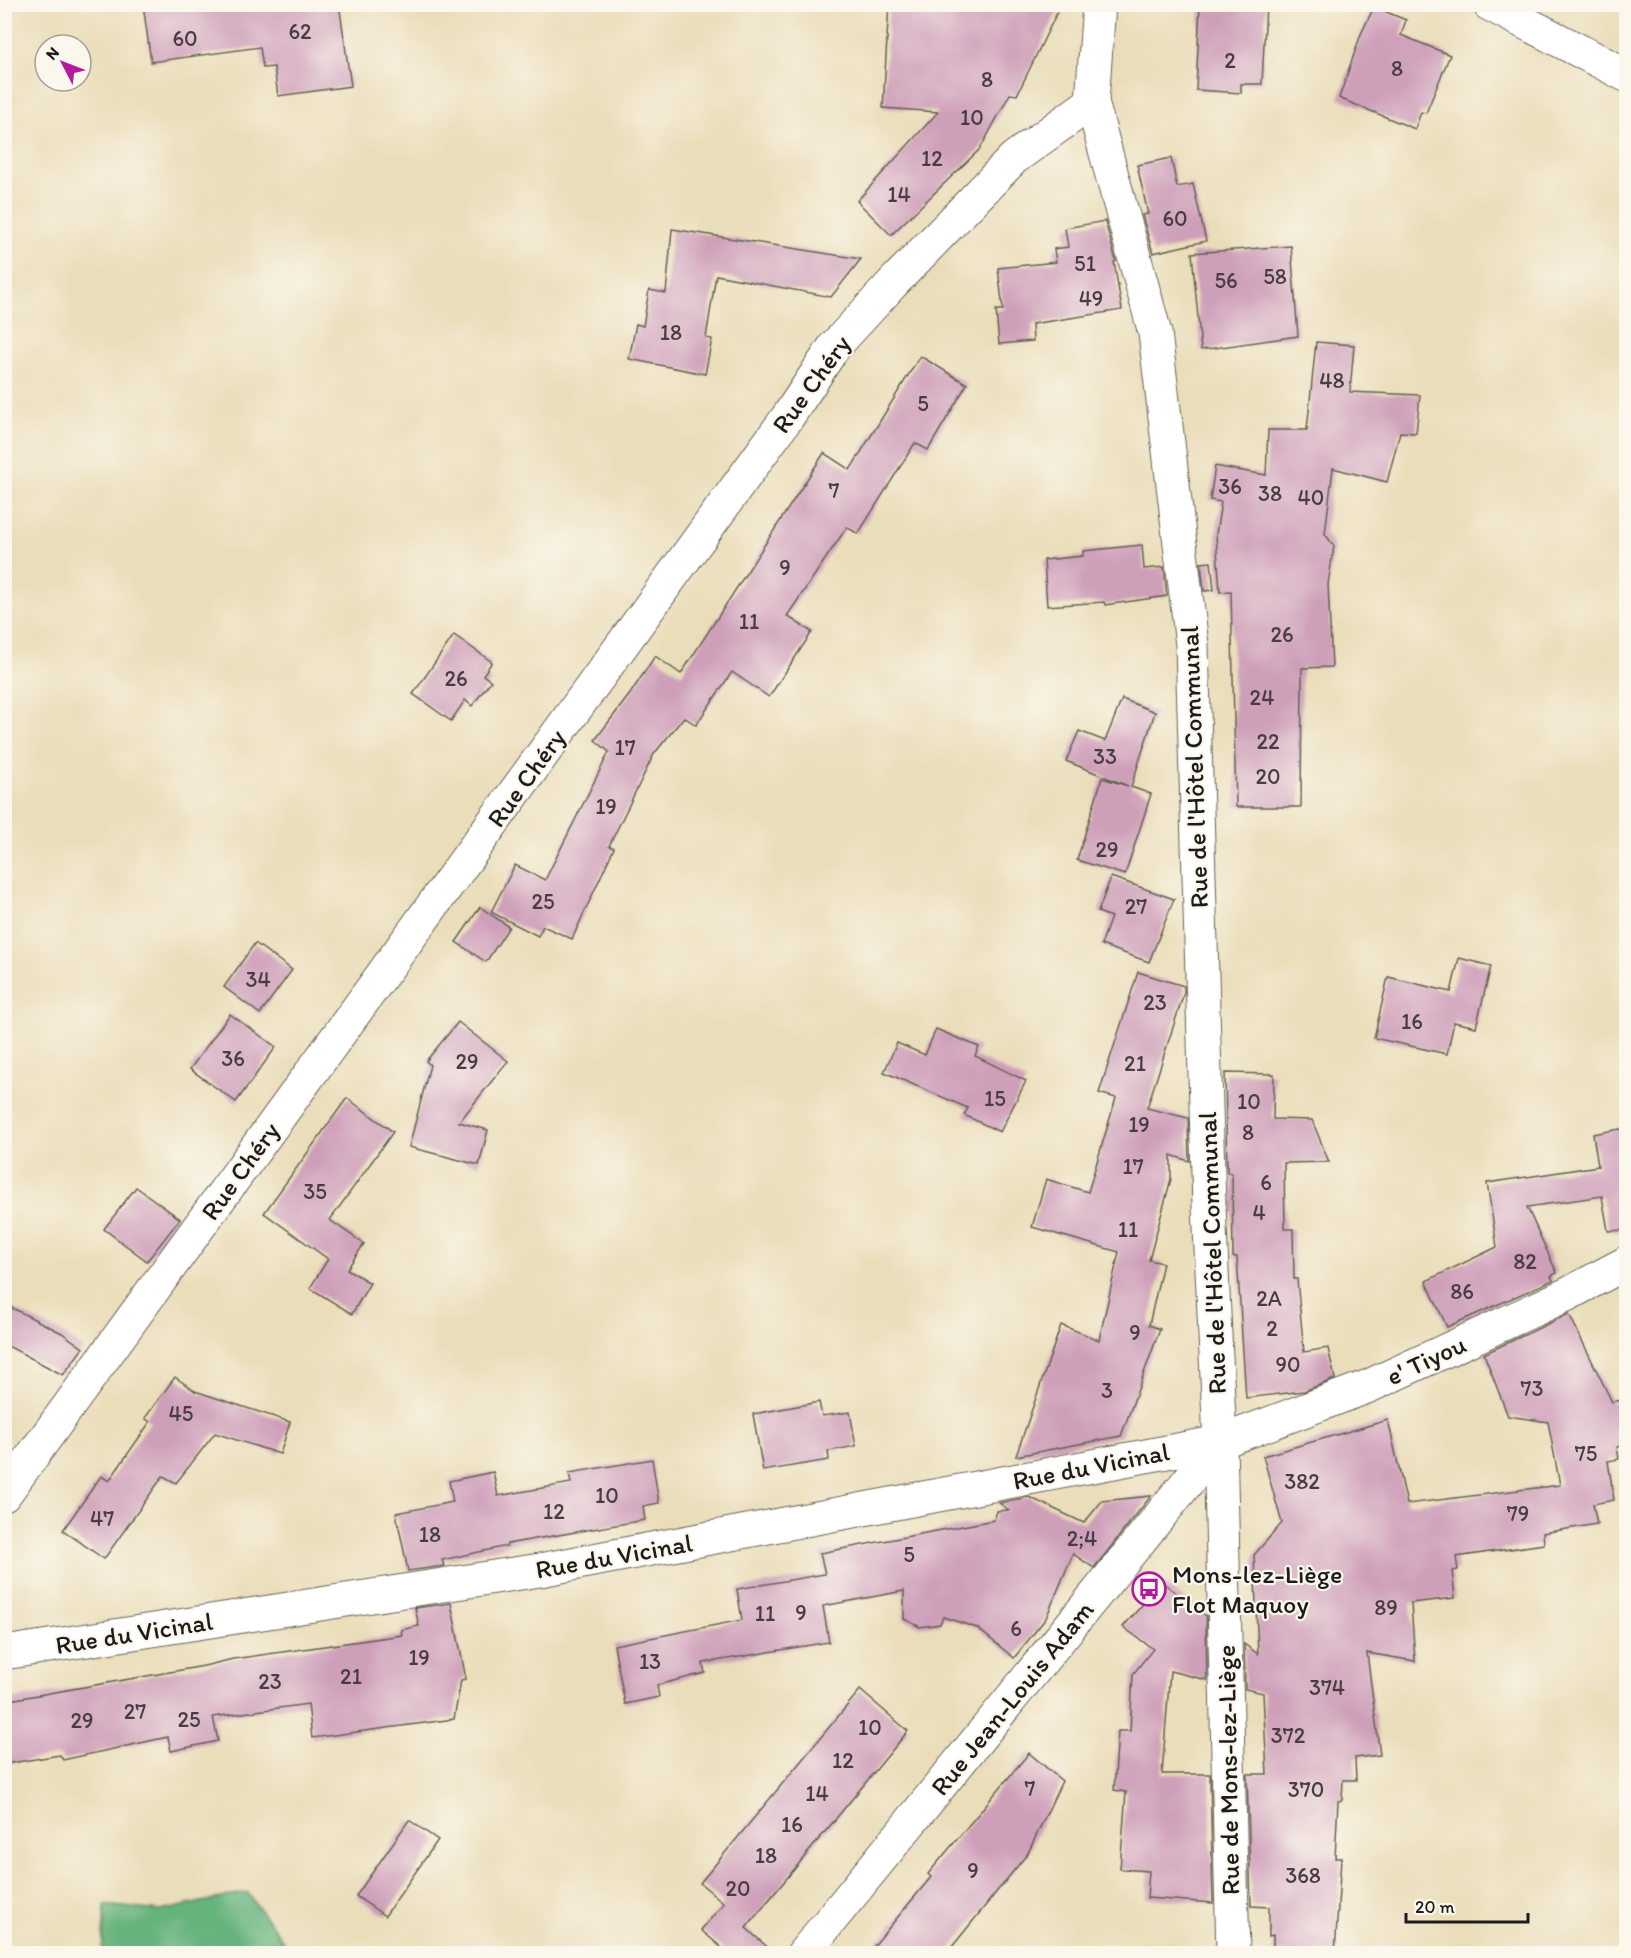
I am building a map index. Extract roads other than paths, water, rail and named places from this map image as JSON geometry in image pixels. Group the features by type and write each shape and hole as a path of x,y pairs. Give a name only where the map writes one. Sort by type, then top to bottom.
{"street":[{"name":"Rue de l'Hôtel Communal","path":"1099,4 1092,102 1155,333 1192,645 1209,1194 1220,1442"},
{"path":"1489,4 1626,75"},
{"name":"Rue Chéry","path":"4,1495 787,418 834,347 1014,158 1092,102"},
{"name":"e' Tiyou","path":"1220,1442 1369,1386 1568,1294 1626,1263"},
{"name":"Rue du Vicinal","path":"4,1653 540,1570 1220,1442"},
{"name":"Rue Jean-Louis Adam","path":"803,1953 1220,1442"},
{"name":"Rue de Mons-lez-Liège","path":"1220,1442 1233,1953"}],"place":[{"name":"Mons-lez-Liège Flot Maquoy","path":"1149,1589"}]}
